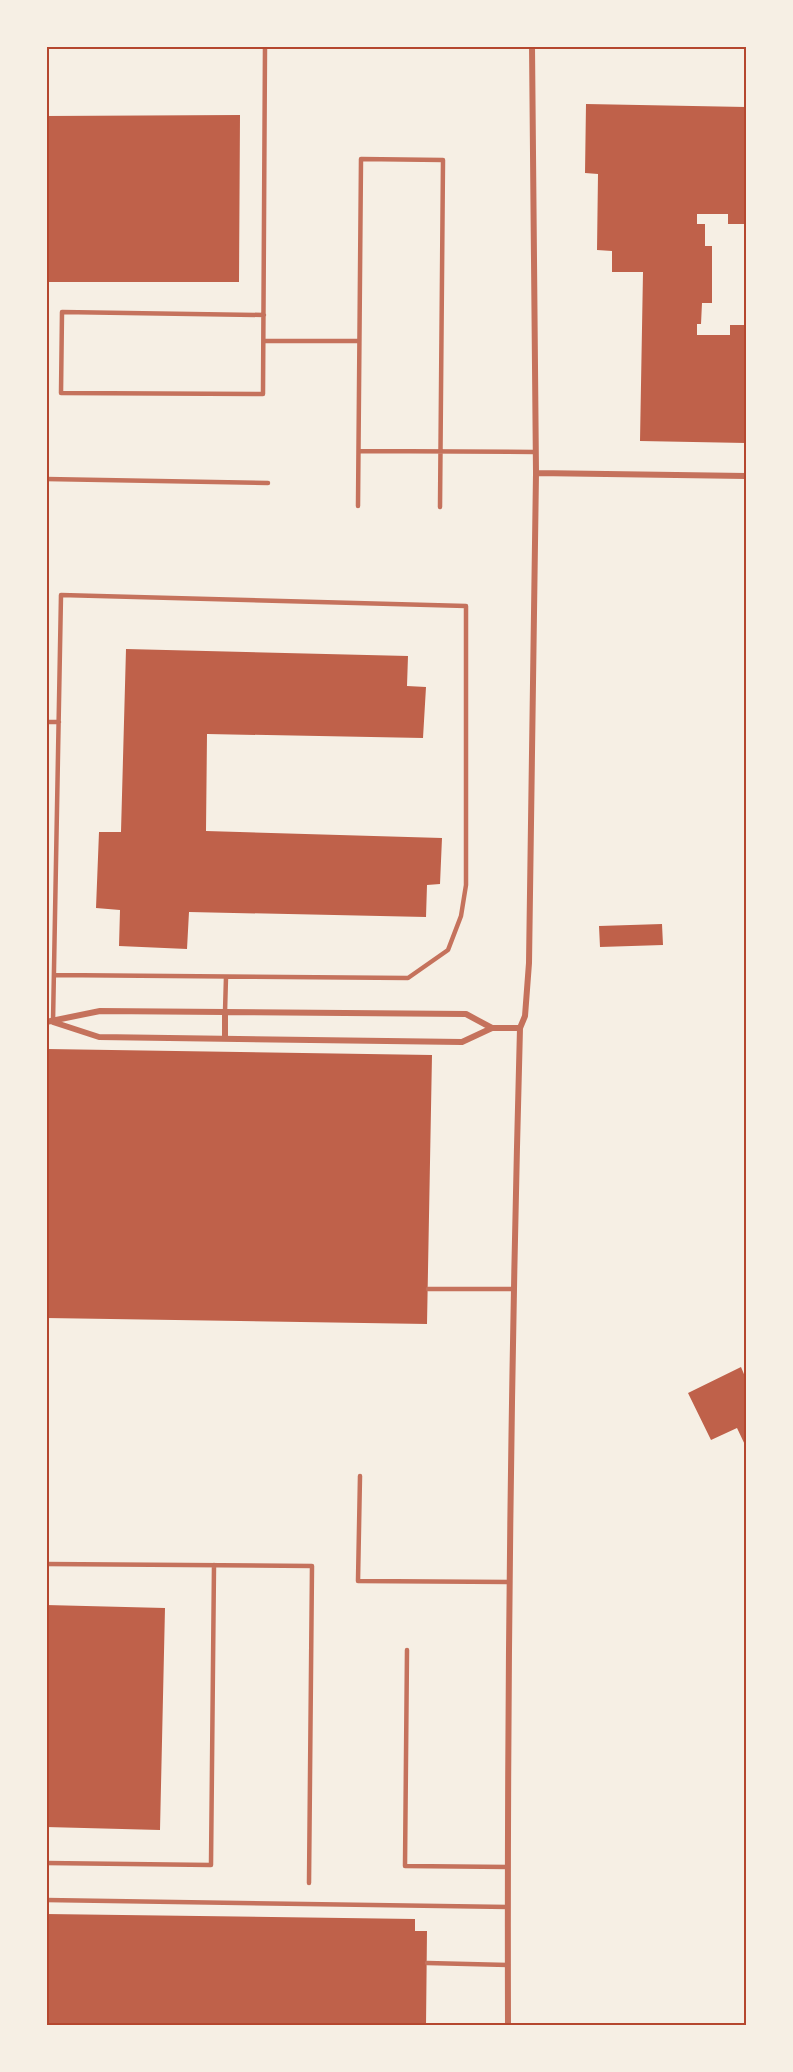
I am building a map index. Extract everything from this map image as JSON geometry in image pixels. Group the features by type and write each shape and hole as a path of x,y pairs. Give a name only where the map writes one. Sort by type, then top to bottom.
{"street":[{"path":"508,2025 509,1582 513,1290 520,1028 525,1016 529,963 536,472 532,46"},
{"path":"536,472 747,476"},
{"path":"50,1022 100,1011 466,1014 492,1028"},
{"path":"225,1012 225,1039"},
{"path":"50,1022 99,1037 225,1039 462,1042 492,1028 520,1028"}],"lane":[{"path":"264,315 62,312 61,393 263,394 264,341 265,46"},
{"path":"358,506 361,159 443,160 440,507"},
{"path":"264,341 359,341"},
{"path":"359,451 535,452"},
{"path":"46,479 268,483"},
{"path":"50,1022 54,975 61,595 466,606 466,885 461,916 448,950 408,978 54,975"},
{"path":"46,722 59,722"},
{"path":"46,963 54,963"},
{"path":"225,1012 226,976"},
{"path":"428,1289 513,1290"},
{"path":"360,1476 358,1581 509,1582"},
{"path":"46,1564 312,1566 309,1882"},
{"path":"46,1863 211,1864 214,1565"},
{"path":"407,1650 405,1866 508,1867"},
{"path":"46,1900 508,1906"},
{"path":"427,1963 508,1965"}],"building":[{"path":"586,104 746,107 746,224 728,224 728,214 697,214 697,224 705,224 705,246 712,246 712,303 702,303 701,324 697,324 697,335 730,335 730,325 746,325 746,443 640,441 643,272 612,272 612,251 597,250 598,174 585,173"},
{"path":"240,115 239,282 46,282 46,116"},
{"path":"126,649 408,656 407,686 426,687 423,738 207,734 206,831 442,838 440,884 427,885 426,917 189,912 187,949 119,946 120,910 96,908 99,832 121,832"},
{"path":"662,924 663,945 600,947 599,926"},
{"path":"47,1049 432,1055 427,1324 46,1318"},
{"path":"741,1367 746,1379 746,1447 737,1428 711,1440 688,1393"},
{"path":"46,1605 165,1608 160,1830 46,1827"},
{"path":"46,1914 415,1919 415,1931 427,1931 426,2026 46,2026"}]}
